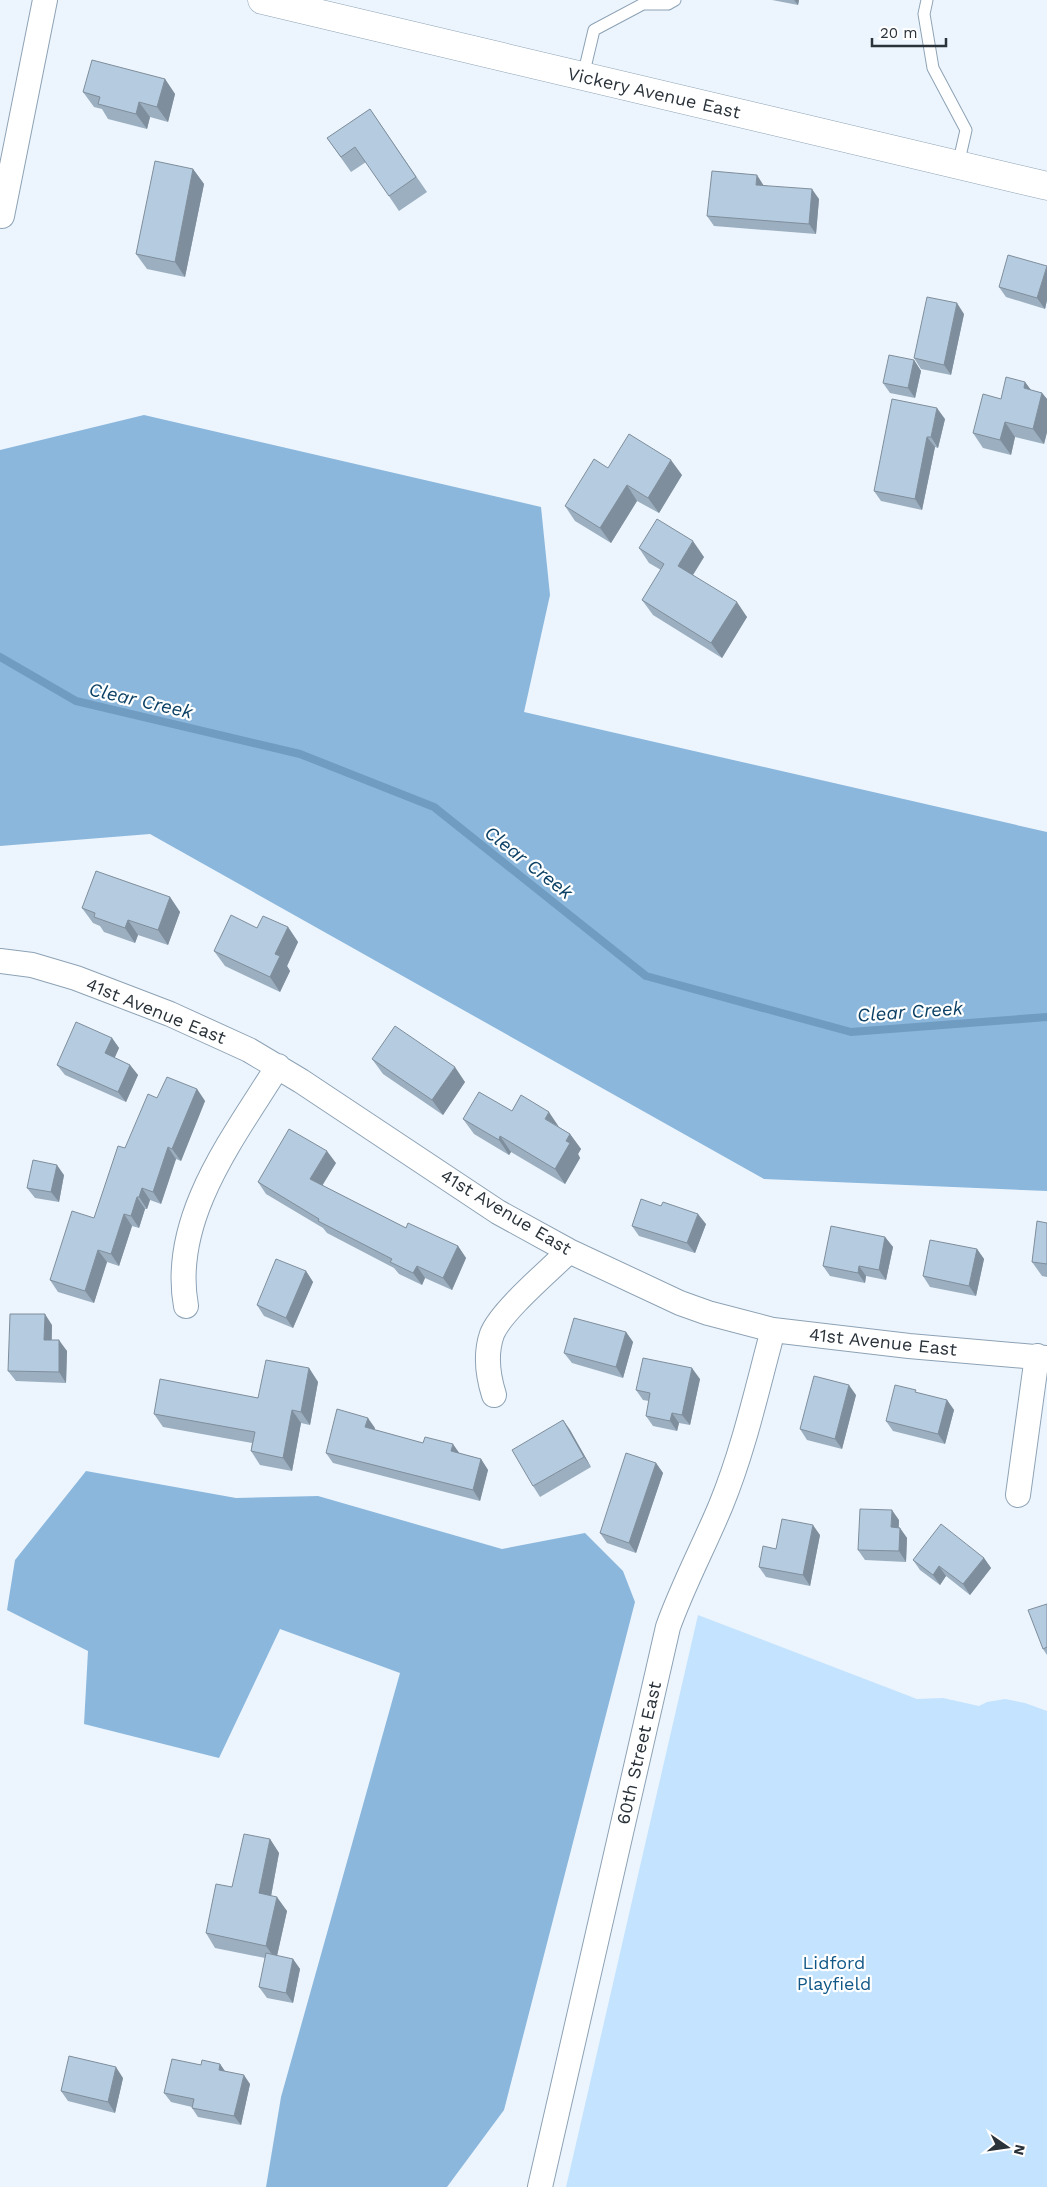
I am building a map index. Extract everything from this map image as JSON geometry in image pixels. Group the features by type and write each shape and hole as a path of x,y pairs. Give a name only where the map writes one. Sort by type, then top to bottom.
{"street":[{"path":"2,216 45,0"},
{"name":"Vickery Avenue East","path":"262,0 1047,186"},
{"name":"41st Avenue East","path":"0,961 32,965 76,978 217,1034 278,1066 498,1212 569,1252 680,1303 708,1313 773,1330 909,1346 1042,1357"},
{"path":"186,1306 182,1274 190,1230 198,1207 217,1164 278,1066"},
{"path":"494,1395 488,1375 488,1353 492,1334 501,1317 569,1252"},
{"name":"60th Street East","path":"540,2187 668,1627 721,1505 740,1452 773,1330"},
{"path":"1018,1495 1042,1357"}],"lane":[{"path":"583,76 594,30 644,2 668,4 675,0"},
{"path":"927,0 924,14 933,68 966,130 958,165"}],"green space":[{"name":"Lidford Playfield","path":"698,1615 917,1699 943,1698 979,1706 987,1702 1005,1699 1025,1703 1047,1711 1047,2187 566,2187"}],"shaded area":[{"path":"144,415 541,507 550,595 524,712 1047,832 1047,1191 764,1179 150,834 0,846 0,450"},
{"path":"86,1471 236,1498 318,1496 502,1549 585,1533 623,1571 635,1602 504,2110 447,2187 266,2187 281,2097 400,1673 280,1629 219,1758 84,1724 88,1651 7,1610 15,1560"}],"building":[{"path":"92,60 165,79 157,107 139,102 136,114 98,104 100,97 83,92"},
{"path":"370,109 416,177 389,196 355,147 341,157 327,138"},
{"path":"155,161 193,169 175,262 136,254"},
{"path":"712,171 757,175 756,185 812,189 809,224 707,216"},
{"path":"1008,255 1047,266 1037,298 999,287"},
{"path":"927,297 957,303 944,365 914,358"},
{"path":"889,355 914,360 908,388 883,383"},
{"path":"1006,377 1025,382 1024,388 1042,393 1033,429 1005,422 1000,440 973,433 983,394 1001,399"},
{"path":"892,399 937,408 931,437 927,437 915,499 874,491"},
{"path":"629,434 671,460 648,498 627,485 600,528 565,506 594,459 608,468"},
{"path":"657,519 693,541 678,566 737,602 711,643 642,600 664,564 639,548"},
{"path":"96,871 170,897 158,930 128,920 125,928 94,917 95,913 82,908"},
{"path":"231,915 257,928 263,916 288,927 275,954 280,956 270,977 214,951"},
{"path":"76,1022 112,1038 105,1053 130,1065 118,1092 57,1065"},
{"path":"395,1026 455,1067 432,1100 372,1059"},
{"path":"167,1077 197,1089 172,1149 168,1147 153,1192 142,1188 131,1216 124,1214 111,1254 98,1250 85,1291 50,1280 72,1211 94,1218 118,1146 125,1148 148,1094 157,1098"},
{"path":"479,1092 512,1111 521,1095 549,1112 545,1119 570,1134 566,1141 570,1143 555,1169 500,1136 499,1140 463,1119"},
{"path":"289,1129 327,1151 310,1179 406,1228 408,1223 458,1246 443,1278 417,1266 413,1273 390,1262 392,1259 318,1221 319,1219 258,1182"},
{"path":"33,1160 57,1165 51,1192 27,1188"},
{"path":"641,1199 661,1206 663,1202 698,1214 687,1243 632,1226"},
{"path":"1037,1221 1047,1223 1047,1264 1032,1262"},
{"path":"831,1226 885,1237 879,1270 859,1266 858,1273 823,1266"},
{"path":"930,1240 977,1249 969,1286 923,1276"},
{"path":"276,1259 306,1271 286,1318 257,1305"},
{"path":"10,1314 45,1314 44,1340 59,1340 59,1372 8,1371"},
{"path":"574,1318 626,1332 616,1367 564,1353"},
{"path":"643,1358 692,1368 682,1415 672,1413 670,1421 646,1416 650,1393 636,1390"},
{"path":"266,1360 309,1368 301,1412 292,1410 283,1458 251,1451 255,1432 154,1414 160,1379 258,1398"},
{"path":"814,1376 849,1385 835,1439 800,1429"},
{"path":"895,1385 947,1400 938,1434 886,1421"},
{"path":"337,1409 368,1418 365,1427 423,1443 425,1437 453,1444 451,1451 481,1459 473,1490 326,1453"},
{"path":"563,1420 584,1457 533,1486 512,1450"},
{"path":"626,1453 656,1463 629,1543 600,1533"},
{"path":"860,1509 892,1510 891,1527 900,1528 899,1551 858,1550"},
{"path":"782,1519 813,1525 803,1575 759,1567 763,1546 776,1549"},
{"path":"941,1524 984,1558 963,1584 939,1566 933,1575 913,1560"},
{"path":"1047,1604 1047,1647 1043,1649 1028,1610"},
{"path":"244,1834 270,1839 259,1893 277,1897 266,1946 206,1933 216,1884 232,1887"},
{"path":"266,1953 293,1959 286,1993 259,1987"},
{"path":"69,2056 116,2067 108,2102 61,2091"},
{"path":"172,2059 201,2065 202,2060 220,2064 219,2070 244,2075 234,2116 192,2108 194,2099 164,2093"}],"waterway":[{"name":"Clear Creek","path":"0,657 76,701 300,754 434,807 646,976 851,1032 1047,1017"}]}
